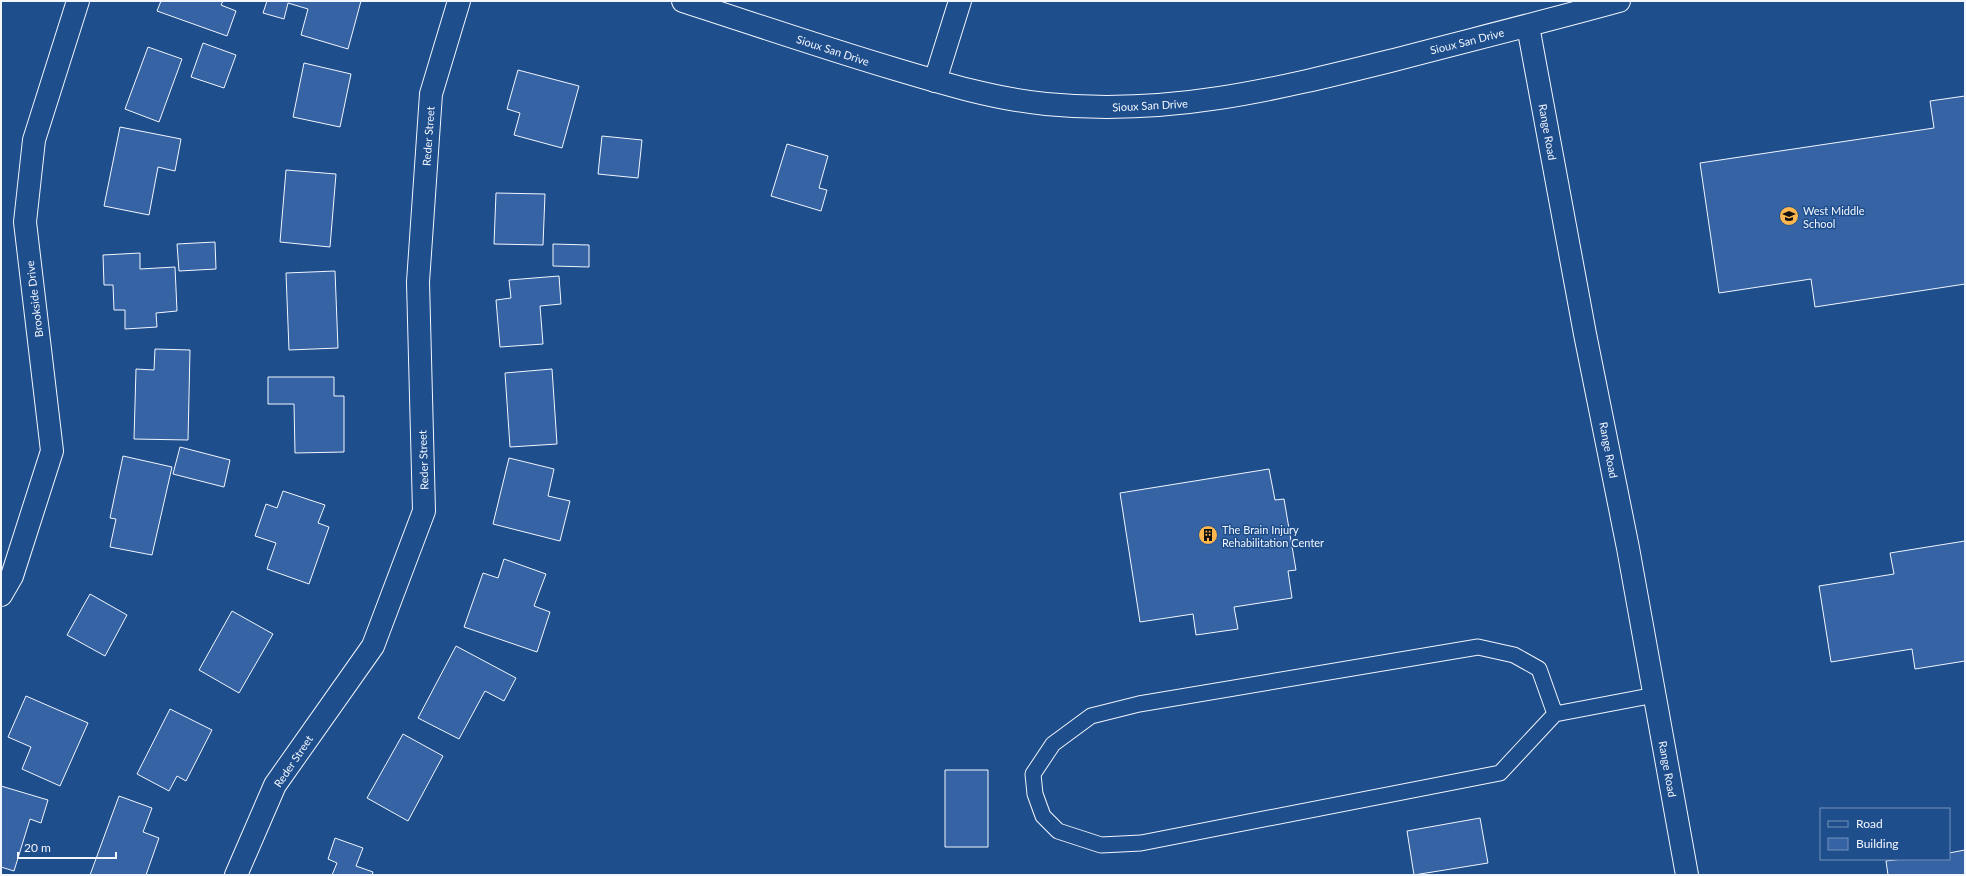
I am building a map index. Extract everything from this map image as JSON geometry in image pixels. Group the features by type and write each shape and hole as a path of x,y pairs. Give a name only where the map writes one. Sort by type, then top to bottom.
{"street":[{"name":"Brookside Drive","path":"1,595 12,576 52,451 25,222 34,140 78,1"},
{"name":"Reder Street","path":"236,875 276,785 373,646 424,511 418,274 431,94 458,1"},
{"name":"Sioux San Drive","path":"684,1 861,59 935,81 990,95 1045,104 1096,107 1155,106 1255,93 1325,78 1619,1"},
{"path":"935,81 960,1"},
{"name":"Range Road","path":"1528,26 1655,695 1687,875"}],"lane":[{"path":"1555,714 1539,669 1514,655 1478,647 1147,702 1091,716 1054,744 1033,774 1035,794 1043,816 1058,830 1101,845 1141,843 1500,773 1555,714 1655,695"}],"building":[{"path":"161,1 223,1 221,5 236,11 227,36 157,11"},
{"path":"267,1 361,1 348,49 301,35 308,9 288,3 284,19 263,13"},
{"path":"203,43 236,55 224,88 191,77"},
{"path":"148,47 182,59 159,122 125,109"},
{"path":"304,63 351,74 340,127 293,117"},
{"path":"518,70 579,86 562,148 514,135 520,113 507,109"},
{"name":"West Middle School","path":"1965,96 1965,284 1815,307 1811,279 1719,293 1700,163 1934,128 1930,101"},
{"path":"120,127 181,139 175,171 158,167 149,215 104,206"},
{"path":"602,136 642,140 638,178 598,174"},
{"path":"787,144 828,156 819,188 827,190 821,211 771,196"},
{"path":"286,170 336,174 330,247 280,242"},
{"path":"496,193 545,194 543,245 494,244"},
{"path":"215,242 216,269 179,271 177,244"},
{"path":"553,244 589,245 589,267 553,266"},
{"path":"140,253 140,269 175,267 177,311 156,313 157,327 125,329 125,310 114,310 113,285 104,285 103,255"},
{"path":"335,271 338,348 289,350 286,273"},
{"path":"559,276 561,304 540,306 543,344 500,347 496,300 511,298 509,280"},
{"path":"155,349 190,350 188,440 134,439 136,369 154,370"},
{"path":"552,369 557,444 510,447 505,373"},
{"path":"268,377 334,377 334,396 344,396 344,452 295,453 294,404 268,404"},
{"path":"180,447 230,460 224,487 173,474"},
{"path":"123,456 172,467 152,555 110,547 116,519 110,518"},
{"path":"509,458 554,469 548,496 570,501 560,541 493,524"},
{"name":"The Brain Injury Rehabilitation Center","path":"1269,469 1275,500 1284,499 1296,570 1288,571 1292,598 1234,607 1238,629 1196,635 1193,614 1140,622 1120,493"},
{"path":"283,491 325,505 318,523 329,527 309,584 267,569 276,543 255,536 266,504 277,508"},
{"path":"1965,541 1965,661 1915,669 1912,649 1831,662 1819,586 1894,574 1890,553"},
{"path":"504,559 546,574 534,606 550,612 537,652 464,627 483,573 498,578"},
{"path":"90,594 127,615 105,656 67,635"},
{"path":"232,611 273,634 239,693 199,670"},
{"path":"456,646 516,678 504,701 485,691 459,739 418,718"},
{"path":"26,696 88,723 60,786 22,769 31,747 8,737"},
{"path":"170,709 212,730 186,781 177,776 169,791 137,774"},
{"path":"403,734 443,756 408,821 367,798"},
{"path":"945,770 988,770 988,847 945,847"},
{"path":"1,786 48,800 41,823 30,819 14,871 1,867"},
{"path":"119,796 152,808 143,832 159,838 146,875 90,875"},
{"path":"1480,818 1488,863 1414,875 1407,831"},
{"path":"335,838 363,848 356,866 373,872 372,875 332,875 337,863 328,859"},
{"path":"1965,850 1965,875 1888,875 1886,861 1950,860 1950,853"}],"place":[{"name":"West Middle School","path":"1789,216"},
{"name":"The Brain Injury Rehabilitation Center","path":"1208,535"}]}
